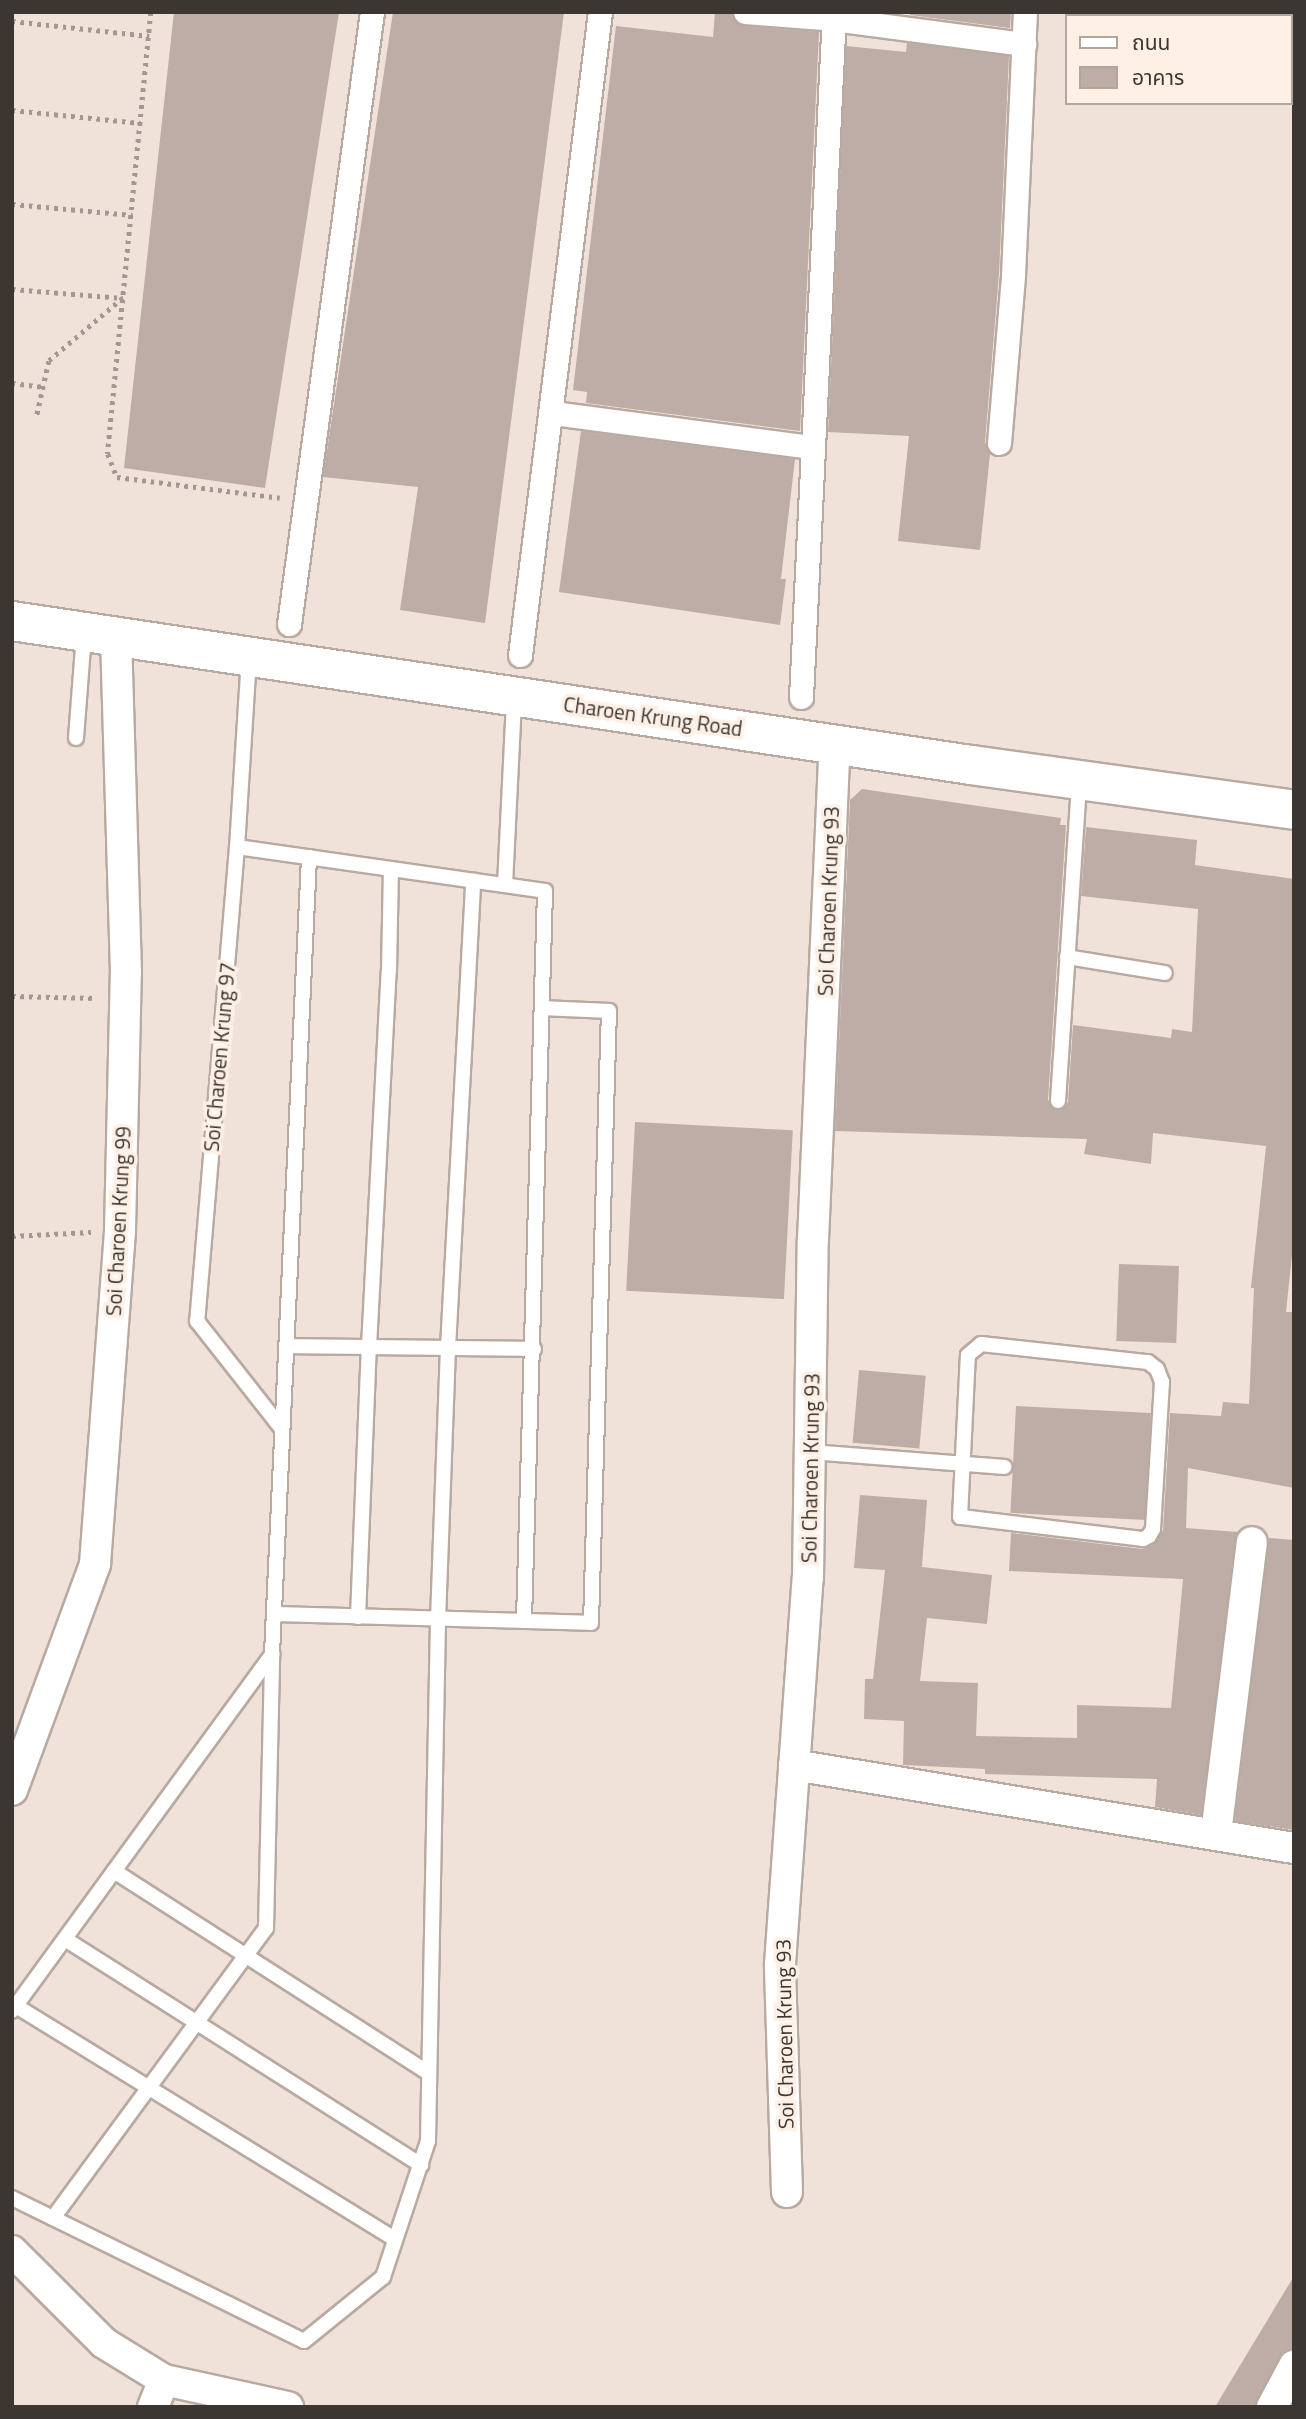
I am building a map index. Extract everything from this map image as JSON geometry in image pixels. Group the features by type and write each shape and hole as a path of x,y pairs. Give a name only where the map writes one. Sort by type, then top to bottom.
{"main road":[{"name":"Charoen Krung Road","path":"12,621 1294,810"}],"street":[{"path":"289,624 372,12"},
{"path":"520,655 553,413 600,12"},
{"path":"746,12 834,16 1024,44"},
{"path":"999,443 1013,275 1025,12"},
{"path":"801,697 834,16"},
{"path":"553,413 812,447"},
{"name":"Soi Charoen Krung 99","path":"12,1790 95,1564 120,1230 127,973 100,635"},
{"name":"Soi Charoen Krung 93","path":"787,2192 779,1964 808,1578 813,1240 835,743"},
{"path":"1216,1834 1252,1542"},
{"path":"794,1765 1294,1848"},
{"path":"12,2251 158,2393 288,2407"},
{"path":"1281,2403 1294,2366"}],"lane":[{"path":"76,738 100,635"},
{"name":"Soi Charoen Krung 97","path":"249,656 237,847 197,1321 282,1429"},
{"path":"505,885 515,695"},
{"path":"1058,1101 1079,780"},
{"path":"237,847 545,891 534,1349 524,1622"},
{"path":"53,2218 266,1928 272,1654 309,857"},
{"path":"358,1617 389,971 391,869"},
{"path":"12,2198 304,2341 383,2277 429,2141 438,1620 448,1348 473,881"},
{"path":"1067,957 1165,974"},
{"path":"274,1614 591,1623 609,1011 542,1008"},
{"path":"981,1344 1148,1362 1157,1369 1163,1382 1153,1529 1143,1539 964,1519 958,1512 961,1465 968,1355 981,1344"},
{"path":"286,1346 534,1349"},
{"path":"811,1452 1004,1467"},
{"path":"272,1654 14,2008 396,2239"},
{"path":"114,1871 429,2073"},
{"path":"65,1939 421,2165"}],"path":[{"path":"151,12 108,454 117,477 306,501"},
{"path":"12,21 149,36"},
{"path":"12,110 140,123"},
{"path":"12,204 132,215"},
{"path":"12,289 124,298"},
{"path":"37,415 49,361 124,298"},
{"path":"12,383 43,387"},
{"path":"12,996 99,999"},
{"path":"12,1236 120,1230"}],"building":[{"path":"174,12 339,12 265,488 124,468"},
{"path":"393,12 564,12 485,623 400,610 418,487 323,477"},
{"path":"715,12 731,12 737,23 744,26 819,32 800,431 586,403 587,392 573,390 616,26 713,37"},
{"path":"910,12 1011,12 1010,28 910,15"},
{"path":"907,43 1009,56 999,274 985,442 990,454 980,550 898,541 909,436 828,432 846,46 906,52"},
{"path":"581,431 795,459 781,579 786,579 780,625 559,592"},
{"path":"862,789 1061,818 1060,825 1066,825 1048,1100 1057,1110 1063,1109 1068,1102 1073,1025 1171,1038 1172,1029 1192,1032 1198,909 1081,896 1086,827 1197,840 1195,865 1294,879 1294,1236 1286,1312 1294,1312 1294,1488 1188,1468 1186,1528 1238,1532 1201,1815 1155,1807 1157,1779 985,1774 985,1769 903,1765 904,1721 864,1719 865,1679 873,1679 885,1570 854,1568 860,1495 927,1500 922,1567 992,1575 987,1624 927,1618 920,1681 978,1683 976,1736 1077,1738 1077,1705 1171,1708 1183,1579 1009,1571 1011,1533 1142,1549 1153,1545 1163,1530 1170,1413 1221,1416 1223,1402 1249,1404 1254,1288 1251,1288 1266,1146 1153,1133 1151,1164 1084,1154 1087,1139 835,1131 850,800"},
{"path":"635,1122 793,1130 784,1299 626,1291"},
{"path":"1119,1264 1179,1266 1176,1343 1116,1341"},
{"path":"859,1370 926,1376 919,1449 853,1443"},
{"path":"1016,1406 1151,1413 1145,1520 1010,1513"},
{"path":"1269,1538 1294,1540 1294,1830 1235,1821"},
{"path":"1294,2276 1294,2349 1279,2358 1255,2407 1215,2407"}]}
